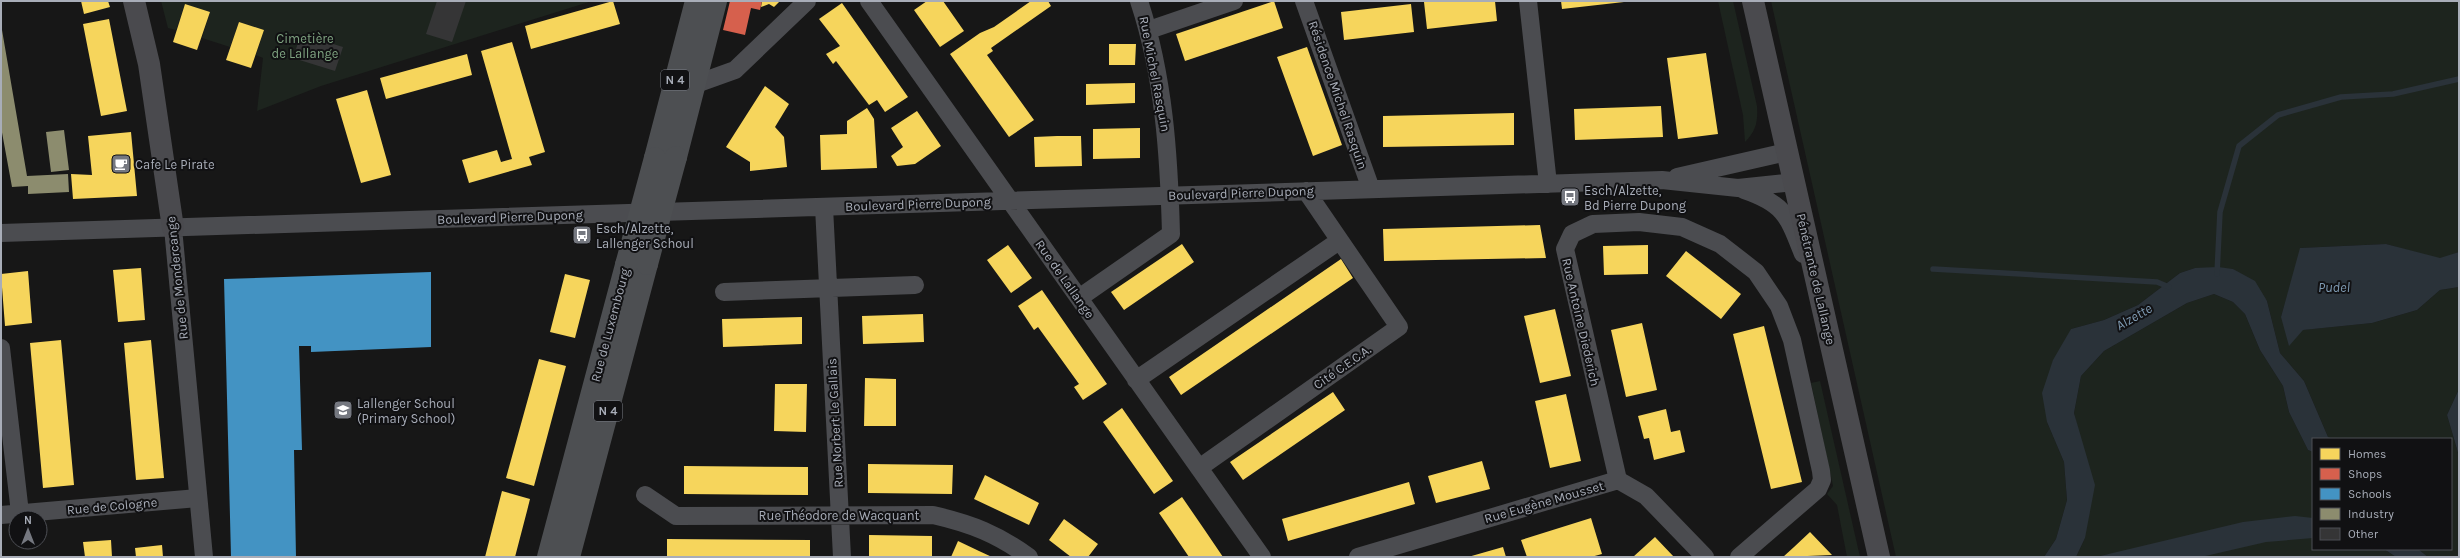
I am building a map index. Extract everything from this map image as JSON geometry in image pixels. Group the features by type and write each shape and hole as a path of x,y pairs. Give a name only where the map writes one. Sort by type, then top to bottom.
{"main road":[{"name":"Rue de Mondercange","path":"134,1 149,64 173,228"},
{"name":"Rue de Luxembourg","path":"569,557 647,264 684,49 696,1"},
{"name":"Rue de Luxembourg","path":"548,557 626,265 665,157 696,84 716,1"},
{"name":"Pénétrante de Lallange","path":"1753,1 1879,557"},
{"path":"684,49 696,84"}],"street":[{"path":"696,84 735,70 807,1"},
{"name":"Rue de Lallange","path":"869,1 1262,557"},
{"name":"Rue Michel Rasquin","path":"1079,298 1171,234 1166,125 1149,30 1139,1"},
{"path":"1149,30 1234,1"},
{"name":"Résidence Michel Rasquin","path":"1304,1 1371,189"},
{"path":"1528,1 1548,184"},
{"name":"Boulevard Pierre Dupong","path":"1662,180 1787,152"},
{"name":"Boulevard Pierre Dupong","path":"1,233 1662,180 1738,188 1794,182"},
{"name":"Boulevard Pierre Dupong","path":"1738,188 1768,198 1784,212 1793,230 1821,300"},
{"name":"Cité C.E.C.A.","path":"1199,468 1399,327 1306,191"},
{"name":"Rue Norbert Le Gallais","path":"824,207 842,557"},
{"name":"Rue Antoine Diederich","path":"1618,480 1564,249 1572,234 1594,224 1639,222 1682,227 1720,244 1756,272 1779,306 1792,340 1821,471 1822,480 1818,489 1739,557"},
{"name":"Rue de Mondercange","path":"173,228 204,557"},
{"path":"1136,380 1339,241"},
{"path":"724,292 915,285"},
{"path":"1,348 20,510"},
{"name":"Rue Eugène Mousset","path":"1358,557 1618,480 1646,496 1705,557"},
{"name":"Rue Théodore de Wacquant","path":"645,495 676,516 933,515 968,523 1003,538 1029,557"},
{"name":"Rue de Cologne","path":"48,511 198,498"}],"green space":[{"name":"Cimetière de Lallange","path":"161,1 592,1 321,86 257,111 263,58 256,55 264,30 239,22 230,47 202,38 210,12 185,4 176,30 168,28"},
{"path":"1718,1 1733,1 1757,106 1756,126 1752,134 1745,142 1743,115"},
{"path":"1771,1 2459,1 2459,252 2440,259 2386,244 2301,248 2281,317 2302,330 2372,323 2417,310 2440,290 2459,287 2459,389 2447,415 2459,456 2459,557 2428,557 2419,550 2452,550 2452,438 2328,437 2304,381 2280,353 2267,301 2233,269 2195,268 2180,273 2138,305 2104,320 2071,329 2047,422 2064,462 2067,500 2056,539 2044,557 1896,557"},
{"path":"2214,294 2233,302 2245,314 2260,350 2283,386 2289,412 2308,450 2312,452 2312,550 2386,550 2396,557 2107,557 2109,554 2096,557 2076,557 2085,538 2083,449 2074,413 2081,376 2104,351 2187,303"},
{"path":"1820,381 1860,557 1847,557 1837,505 1827,494 1833,486 1811,383"}],"water":[{"name":"Pudel","path":"2386,244 2440,258 2459,252 2459,287 2440,290 2417,310 2372,323 2303,330 2289,346 2281,317 2300,248"},
{"name":"Alzette","path":"2218,267 2233,269 2255,281 2267,301 2280,353 2304,381 2328,437 2331,438 2312,438 2312,452 2308,450 2289,412 2283,386 2260,350 2245,314 2233,302 2214,294 2187,303 2104,351 2081,376 2074,413 2095,485 2085,538 2076,557 2044,557 2056,539 2067,500 2064,462 2047,422 2042,393 2053,360 2071,329 2104,320 2138,305 2180,273 2195,268"},
{"path":"2459,389 2459,456 2447,415"},
{"path":"2295,516 2312,518 2312,538 2266,542 2201,557 2096,557 2243,522"},
{"path":"2386,550 2419,550 2428,557 2396,557"}],"building: Homes":[{"path":"81,1 108,1 110,7 84,14"},
{"path":"613,1 620,24 531,49 525,26"},
{"path":"762,1 780,1 774,7 769,4 761,7"},
{"path":"927,1 943,1 964,31 940,47 914,10"},
{"path":"1031,1 1048,1 1051,6 991,48 993,51 987,55 1034,120 1009,137 950,54 980,33 994,27"},
{"path":"1274,1 1283,28 1185,61 1176,34"},
{"path":"1495,1 1497,21 1427,29 1424,2"},
{"path":"1561,1 1624,1 1624,2 1562,9"},
{"path":"842,3 908,97 885,112 877,100 869,105 836,61 833,64 826,54 840,46 819,19"},
{"path":"185,4 210,12 197,50 173,42"},
{"path":"1411,4 1414,32 1344,40 1341,12"},
{"path":"109,19 127,111 101,116 83,24"},
{"path":"239,22 264,30 251,68 226,60"},
{"path":"512,42 545,152 529,157 532,165 469,183 462,160 497,150 501,162 512,159 481,51"},
{"path":"1109,44 1136,44 1135,65 1109,65"},
{"path":"1307,47 1342,145 1313,156 1277,57"},
{"path":"1706,53 1718,134 1678,139 1667,58"},
{"path":"467,54 472,75 386,99 380,78"},
{"path":"1135,83 1135,103 1086,105 1086,84"},
{"path":"765,86 789,104 775,127 784,137 787,167 750,171 750,162 726,147"},
{"path":"367,90 391,175 361,183 336,99"},
{"path":"1661,106 1663,137 1575,140 1574,109"},
{"path":"867,108 874,119 877,168 821,170 820,135 847,134 847,121"},
{"path":"917,111 941,146 915,164 897,166 891,156 903,147 891,128"},
{"path":"1514,113 1514,145 1383,147 1383,116"},
{"path":"1140,128 1140,158 1093,159 1093,129"},
{"path":"131,132 137,196 73,199 71,174 92,175 88,136"},
{"path":"1081,136 1082,166 1035,167 1034,137"},
{"path":"1540,225 1546,258 1384,261 1383,229"},
{"path":"1182,244 1194,262 1124,310 1111,292"},
{"path":"1008,245 1032,278 1011,293 987,260"},
{"path":"1648,245 1648,274 1604,275 1603,246"},
{"path":"1686,251 1741,294 1721,319 1666,276"},
{"path":"1341,259 1353,278 1181,395 1169,377"},
{"path":"141,268 145,320 118,322 113,270"},
{"path":"28,271 32,323 5,326 1,274"},
{"path":"565,274 590,280 575,338 550,332"},
{"path":"1042,290 1107,384 1083,400 1074,387 1079,384 1038,327 1034,330 1018,306"},
{"path":"1555,309 1571,376 1540,383 1524,316"},
{"path":"923,314 924,342 863,344 862,316"},
{"path":"802,317 802,344 723,347 722,319"},
{"path":"1642,323 1657,390 1626,397 1611,330"},
{"path":"1764,326 1802,482 1771,489 1733,334"},
{"path":"61,340 74,485 43,488 30,343"},
{"path":"151,340 164,478 136,480 124,343"},
{"path":"539,359 566,366 534,486 506,478"},
{"path":"865,378 896,379 896,426 864,426"},
{"path":"775,384 807,384 806,432 774,431"},
{"path":"1333,392 1345,410 1243,480 1230,462"},
{"path":"1566,394 1581,461 1550,468 1535,401"},
{"path":"1122,408 1173,481 1154,494 1103,422"},
{"path":"1666,409 1671,432 1680,430 1685,452 1654,460 1649,438 1644,439 1638,416"},
{"path":"1482,461 1490,489 1436,503 1428,476"},
{"path":"868,464 953,465 952,494 868,493"},
{"path":"684,466 808,467 808,495 684,494"},
{"path":"985,475 1039,503 1029,525 974,499"},
{"path":"1409,482 1415,504 1288,541 1282,519"},
{"path":"502,491 530,499 527,511 515,557 485,557"},
{"path":"1182,497 1223,557 1189,557 1159,513"},
{"path":"1591,518 1602,554 1591,557 1527,557 1521,540"},
{"path":"1064,519 1098,544 1088,557 1071,557 1049,540"},
{"path":"1810,532 1832,555 1783,557 1794,547"},
{"path":"869,535 932,536 932,557 869,557"},
{"path":"1655,537 1674,557 1633,557"},
{"path":"667,539 810,540 810,557 667,557"},
{"path":"111,540 112,557 85,557 83,542"},
{"path":"958,541 979,551 992,557 951,557"},
{"path":"162,545 163,557 136,557 135,548"},
{"path":"1503,547 1506,557 1468,557"}],"building: Shops":[{"path":"730,1 762,1 760,10 751,8 745,35 723,30"}],"building: Schools":[{"path":"431,272 431,347 311,352 311,346 299,346 302,450 294,450 296,557 231,557 224,279"}],"building: Industry":[{"path":"2,30 27,176 68,174 69,192 28,194 28,186 12,187 1,127"},
{"path":"64,130 69,170 51,172 46,132"}],"building: Other":[{"path":"437,1 466,1 452,42 426,34"},
{"path":"301,34 343,47 335,71 293,58"}],"waterway":[{"path":"2217,274 2220,212 2239,146 2278,115 2341,97 2393,94 2459,79"},
{"path":"1933,269 2157,282 2169,287"}],"place":[{"name":"Cafe Le Pirate","path":"121,164"},
{"name":"Esch/Alzette, Bd Pierre Dupong","path":"1570,197"},
{"name":"Esch/Alzette, Lallenger Schoul","path":"582,235"},
{"name":"Lallenger Schoul (Primary School)","path":"343,410"}]}
